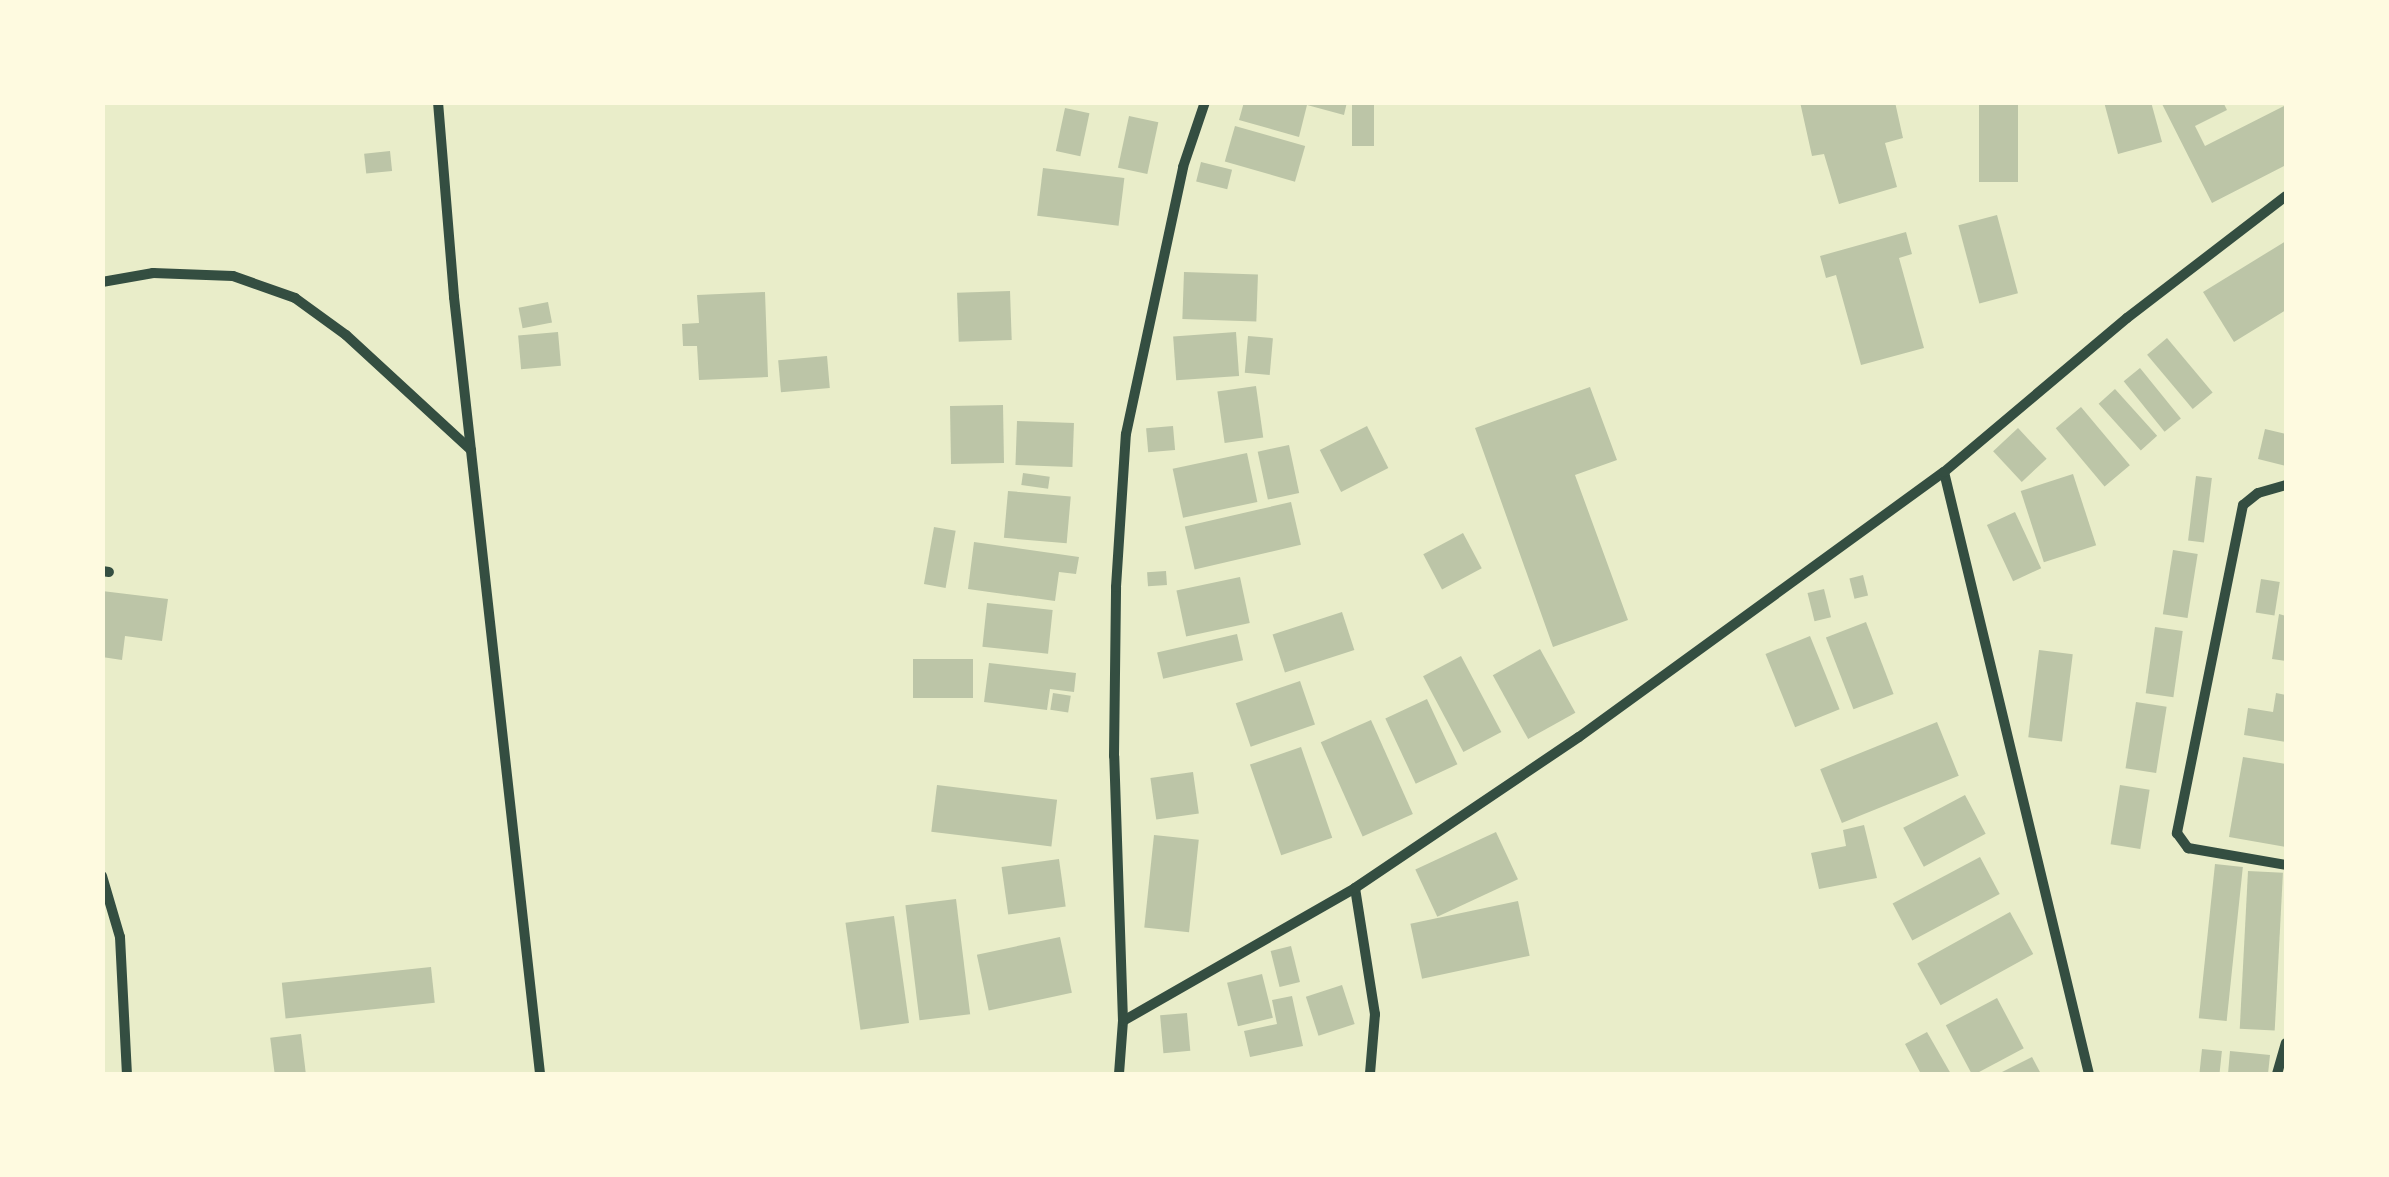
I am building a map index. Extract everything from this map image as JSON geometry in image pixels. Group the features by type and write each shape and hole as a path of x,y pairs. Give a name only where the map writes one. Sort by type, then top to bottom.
{"street":[{"path":"438,102 454,298 540,1074"},
{"path":"1119,1074 1124,1020 1114,756 1116,587 1126,434 1184,168 1205,102"},
{"path":"1124,1020 1355,888 1578,738 1944,472 2127,318 2286,196"},
{"path":"102,282 153,273 233,276 295,298 346,335 472,451"},
{"path":"1944,472 2088,1074"},
{"path":"2286,485 2258,494 2243,505 2176,833 2188,848 2286,865"},
{"path":"102,876 120,937 127,1074"},
{"path":"1355,888 1375,1014 1370,1074"},
{"path":"2277,1074 2286,1043"}],"building":[{"path":"1244,102 1347,102 1344,115 1307,105 1299,137 1239,120"},
{"path":"1352,102 1374,102 1374,146 1352,146"},
{"path":"1800,102 1895,102 1903,138 1885,143 1897,187 1839,204 1824,154 1812,156"},
{"path":"1979,102 2018,102 2018,182 1979,182"},
{"path":"2104,102 2151,102 2162,142 2118,154"},
{"path":"2161,102 2223,102 2227,110 2195,126 2205,146 2286,105 2286,165 2212,203"},
{"path":"1065,108 1089,113 1080,156 1056,151"},
{"path":"1129,116 1158,122 1147,174 1118,168"},
{"path":"1235,126 1305,146 1295,182 1225,162"},
{"path":"390,151 392,171 366,174 364,154"},
{"path":"1201,162 1232,170 1227,189 1196,181"},
{"path":"1043,168 1124,178 1119,226 1037,216"},
{"path":"1997,215 2018,293 1979,304 1958,225"},
{"path":"1906,232 1912,254 1899,258 1924,348 1861,365 1836,275 1826,278 1820,256"},
{"path":"2286,241 2286,310 2234,342 2203,292"},
{"path":"1184,272 1258,275 1256,322 1182,319"},
{"path":"1010,291 1012,340 959,342 957,293"},
{"path":"765,292 768,377 699,380 697,346 683,346 682,324 699,323 697,295"},
{"path":"548,302 552,323 523,328 519,308"},
{"path":"558,332 561,366 521,369 518,335"},
{"path":"1236,332 1239,376 1176,380 1173,336"},
{"path":"1248,336 1273,338 1270,375 1245,373"},
{"path":"2167,338 2213,392 2193,409 2147,355"},
{"path":"827,356 830,388 781,392 778,360"},
{"path":"2140,368 2181,419 2165,432 2124,381"},
{"path":"1256,386 1263,437 1225,443 1217,391"},
{"path":"1590,387 1617,460 1575,475 1628,620 1553,647 1475,428"},
{"path":"2115,389 2157,436 2141,451 2099,404"},
{"path":"1003,405 1004,463 951,464 950,406"},
{"path":"2081,407 2130,465 2105,486 2056,428"},
{"path":"1017,421 1074,423 1072,467 1015,465"},
{"path":"1173,426 1175,450 1148,452 1146,428"},
{"path":"1367,426 1388,468 1341,492 1320,450"},
{"path":"2018,428 2047,459 2022,482 1993,451"},
{"path":"2265,429 2286,434 2286,466 2258,459"},
{"path":"1289,445 1299,493 1268,500 1258,452"},
{"path":"1247,453 1257,502 1183,518 1173,469"},
{"path":"1023,473 1050,477 1048,489 1021,485"},
{"path":"2073,474 2096,545 2044,562 2021,491"},
{"path":"2196,476 2212,478 2204,542 2188,541"},
{"path":"1008,491 1071,496 1067,543 1004,538"},
{"path":"1291,502 1301,545 1195,569 1185,527"},
{"path":"2015,512 2041,568 2013,581 1987,525"},
{"path":"934,527 956,531 946,588 924,584"},
{"path":"1463,533 1482,568 1442,589 1423,554"},
{"path":"974,542 1079,557 1076,574 1059,572 1055,601 968,589"},
{"path":"2173,550 2198,554 2188,618 2163,614"},
{"path":"1166,571 1167,585 1148,586 1147,572"},
{"path":"1863,575 1868,595 1854,599 1849,578"},
{"path":"1240,577 1250,623 1186,636 1176,591"},
{"path":"2261,579 2280,582 2274,616 2256,613"},
{"path":"1824,589 1831,617 1815,621 1808,593"},
{"path":"102,591 168,599 162,641 125,636 122,660 102,657"},
{"path":"987,603 1053,610 1048,654 982,647"},
{"path":"1342,612 1354,650 1285,673 1273,635"},
{"path":"2279,614 2286,616 2286,661 2272,659"},
{"path":"1866,622 1894,694 1853,709 1826,637"},
{"path":"2155,627 2183,631 2173,697 2146,693"},
{"path":"1237,634 1243,660 1163,679 1157,652"},
{"path":"1810,636 1840,709 1795,727 1765,654"},
{"path":"1540,649 1575,713 1528,739 1493,675"},
{"path":"2039,650 2073,654 2062,741 2028,737"},
{"path":"1461,656 1501,732 1463,752 1423,676"},
{"path":"913,659 973,659 973,698 913,698"},
{"path":"989,663 1076,673 1074,692 1050,689 1047,710 984,702"},
{"path":"1300,681 1315,724 1251,747 1236,703"},
{"path":"1053,693 1071,696 1068,713 1050,710"},
{"path":"2276,693 2286,695 2286,742 2244,735 2248,708 2273,712"},
{"path":"1427,699 1457,764 1416,784 1385,718"},
{"path":"2136,702 2167,707 2156,773 2126,768"},
{"path":"1371,720 1413,814 1363,836 1321,742"},
{"path":"1937,722 1959,776 1842,823 1820,769"},
{"path":"1301,747 1332,838 1281,855 1250,765"},
{"path":"2243,757 2286,764 2286,847 2229,837"},
{"path":"1193,772 1199,814 1156,820 1150,778"},
{"path":"937,785 1057,800 1051,846 931,832"},
{"path":"2120,785 2150,790 2140,849 2111,844"},
{"path":"1965,795 1986,834 1924,867 1903,828"},
{"path":"1864,825 1877,878 1819,889 1811,853 1846,846 1843,830"},
{"path":"1496,832 1518,879 1437,917 1415,870"},
{"path":"1154,835 1199,840 1189,932 1144,927"},
{"path":"1980,857 2000,894 1912,941 1893,903"},
{"path":"1059,859 1066,907 1008,915 1002,867"},
{"path":"2215,864 2243,867 2227,1021 2199,1018"},
{"path":"2248,871 2283,873 2275,1031 2240,1029"},
{"path":"956,899 970,1014 920,1020 905,905"},
{"path":"1518,901 1530,956 1422,979 1410,924"},
{"path":"2010,912 2033,954 1941,1005 1917,963"},
{"path":"894,916 909,1023 861,1030 845,923"},
{"path":"1060,937 1072,993 989,1010 977,955"},
{"path":"1291,946 1300,982 1280,987 1271,951"},
{"path":"431,967 435,1003 286,1018 282,983"},
{"path":"1262,974 1273,1018 1238,1026 1227,983"},
{"path":"1342,985 1355,1024 1319,1036 1306,997"},
{"path":"1292,996 1303,1046 1250,1057 1244,1031 1277,1024 1272,1000"},
{"path":"1997,998 2024,1048 1972,1074 1946,1025"},
{"path":"1187,1013 1190,1051 1163,1053 1160,1015"},
{"path":"1927,1032 1951,1074 1921,1074 1905,1044"},
{"path":"301,1034 306,1074 275,1074 270,1038"},
{"path":"2202,1049 2222,1051 2219,1074 2199,1074"},
{"path":"2230,1051 2270,1055 2268,1074 2228,1074"},
{"path":"2032,1057 2041,1074 1998,1074"}]}
